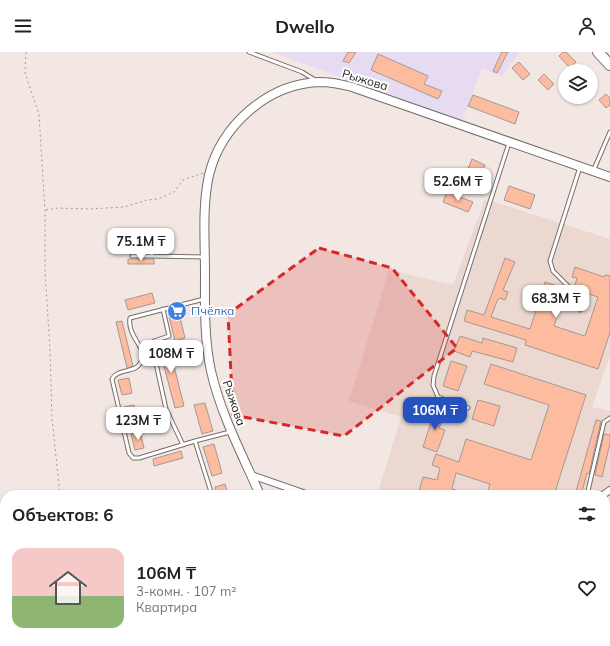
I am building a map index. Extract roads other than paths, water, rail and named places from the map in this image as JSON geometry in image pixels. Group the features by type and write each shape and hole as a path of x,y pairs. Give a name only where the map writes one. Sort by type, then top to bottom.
{"highway":[{"path":"598,52 610,65"}],"street":[{"name":"Рыжова","path":"258,490 231,432 211,371 207,347 205,299 205,210 210,172 216,155 226,136 238,121 251,109 270,96 282,91 318,82 352,87 610,177"},
{"path":"251,475 289,490"}],"lane":[{"path":"249,52 302,72 318,82"},
{"path":"593,171 610,132"},
{"path":"468,408 438,397 432,385 509,142"},
{"path":"580,167 550,261 553,271 569,287 580,310"},
{"path":"151,231 152,256"},
{"path":"132,256 205,257"},
{"path":"205,299 130,318 133,336 142,352 141,362 133,370 117,374 112,379 129,452 133,458 139,458 231,432"},
{"path":"163,309 169,336 154,341 152,345 166,409 183,445"},
{"path":"588,490 604,422 610,418"},
{"path":"195,441 210,490"}],"place":[{"name":"Пчёлка","path":"177,311"}]}
